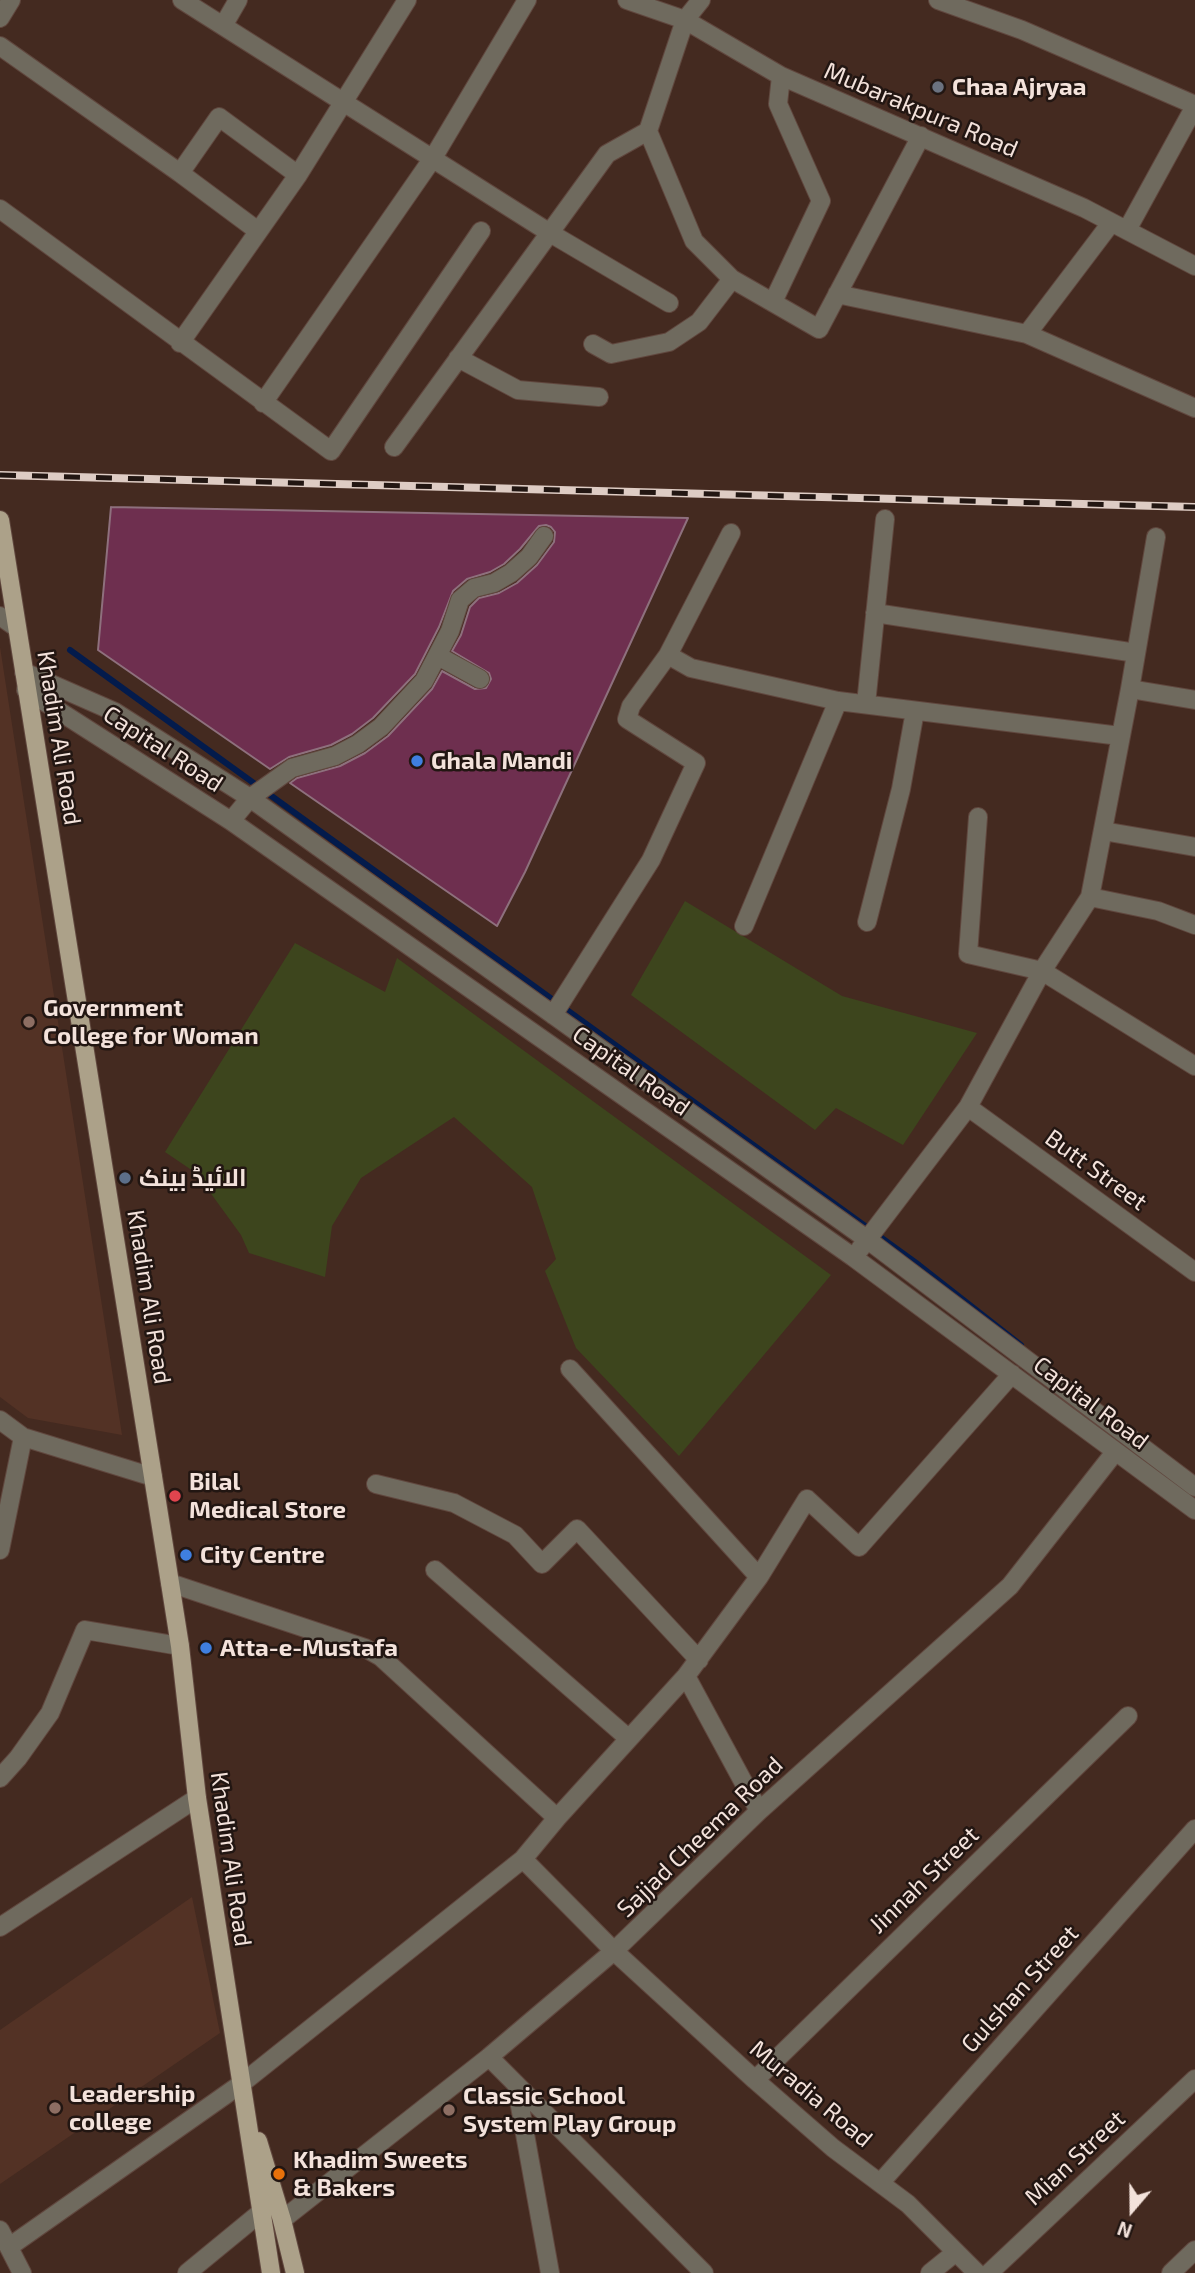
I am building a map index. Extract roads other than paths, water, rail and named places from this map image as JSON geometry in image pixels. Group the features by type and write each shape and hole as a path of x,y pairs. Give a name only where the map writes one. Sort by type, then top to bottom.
{"main road":[{"name":"Khadim Ali Road","path":"0,520 180,1646 197,1798 271,2273"},
{"name":"Khadim Ali Road","path":"241,2084 295,2273"}],"street":[{"path":"0,18 11,0"},
{"path":"182,0 550,233 669,303"},
{"path":"223,26 238,0"},
{"path":"180,343 298,175 407,0"},
{"path":"263,403 433,158 527,0"},
{"name":"Mubarakpura Road","path":"627,0 685,20 781,76 1084,208 1195,265"},
{"path":"701,0 685,20 648,131 694,241 732,279 819,329 921,136"},
{"path":"938,0 1022,30 1195,105 1119,226 1027,334"},
{"path":"0,46 258,231"},
{"path":"773,302 821,201 778,104 781,76"},
{"path":"180,173 219,117 298,175"},
{"path":"394,447 607,154 648,131"},
{"path":"0,209 331,451 481,231"},
{"path":"593,344 611,354 669,342 699,322 732,279"},
{"path":"837,294 1027,334 1195,408"},
{"path":"458,358 518,390 599,397"},
{"path":"866,705 885,519"},
{"path":"553,1015 651,860 696,763 626,719 631,706 668,655 731,533"},
{"path":"231,821 251,797 292,768 335,757 381,727 424,681 438,656 460,600 474,588 494,583 511,573 529,557 544,536"},
{"path":"853,1257 968,1107 1042,971 1090,897 1156,537"},
{"path":"876,613 1136,653"},
{"path":"0,616 17,628"},
{"path":"668,655 691,668 838,701 1121,736"},
{"path":"438,656 480,679"},
{"path":"25,681 116,712 251,797 868,1240 1195,1488"},
{"name":"Capital Road","path":"25,681 231,821 853,1257 1195,1509"},
{"path":"1130,689 1195,701"},
{"path":"744,926 838,701"},
{"path":"867,922 901,789 915,711"},
{"path":"978,817 968,954 1042,971 1195,1066"},
{"path":"1103,831 1195,847"},
{"path":"1090,897 1158,911 1195,925"},
{"name":"Butt Street","path":"968,1107 1195,1272"},
{"path":"570,1368 759,1577"},
{"path":"22,2273 3,2238 241,2084 523,1859 556,1818 699,1660 759,1577 807,1499 859,1547 1012,1374"},
{"path":"2,1425 23,1437 153,1477"},
{"path":"0,1550 23,1437"},
{"name":"Sajjad Cheema Road","path":"282,2220 489,2057 614,1951 759,1811 1010,1586 1115,1452"},
{"path":"376,1484 454,1503 515,1535 542,1564 578,1529 699,1660"},
{"path":"435,1570 628,1738"},
{"path":"170,1583 365,1648 381,1657 556,1818"},
{"path":"0,1778 50,1713 85,1630 180,1646"},
{"path":"686,1676 759,1811"},
{"name":"Jinnah Street","path":"755,2080 1128,1716"},
{"path":"0,1927 197,1798"},
{"name":"Gulshan Street","path":"881,2182 1195,1829"},
{"name":"Muradia Road","path":"523,1859 614,1951 755,2080 834,2148 908,2204 977,2273"},
{"path":"489,2057 704,2273"},
{"name":"Mian Street","path":"989,2273 1195,2079"},
{"path":"516,2084 550,2273"},
{"path":"187,2273 260,2213"},
{"path":"1171,2273 1195,2250"},
{"path":"930,2273 956,2252"}],"waterway":[{"path":"70,650 919,1265 1021,1345"}],"railway":[{"path":"0,475 1195,507"}],"place":[{"name":"Chaa Ajryaa","path":"938,87"},
{"name":"Ghala Mandi","path":"417,761"},
{"name":"Government College for Woman","path":"29,1022"},
{"name":"الائیڈ بینک","path":"125,1178"},
{"name":"Bilal Medical Store","path":"175,1496"},
{"name":"City Centre","path":"186,1555"},
{"name":"Atta-e-Mustafa","path":"206,1648"},
{"name":"Leadership college","path":"55,2108"},
{"name":"Classic School System Play Group","path":"449,2110"},
{"name":"Khadim Sweets & Bakers","path":"279,2174"}]}
